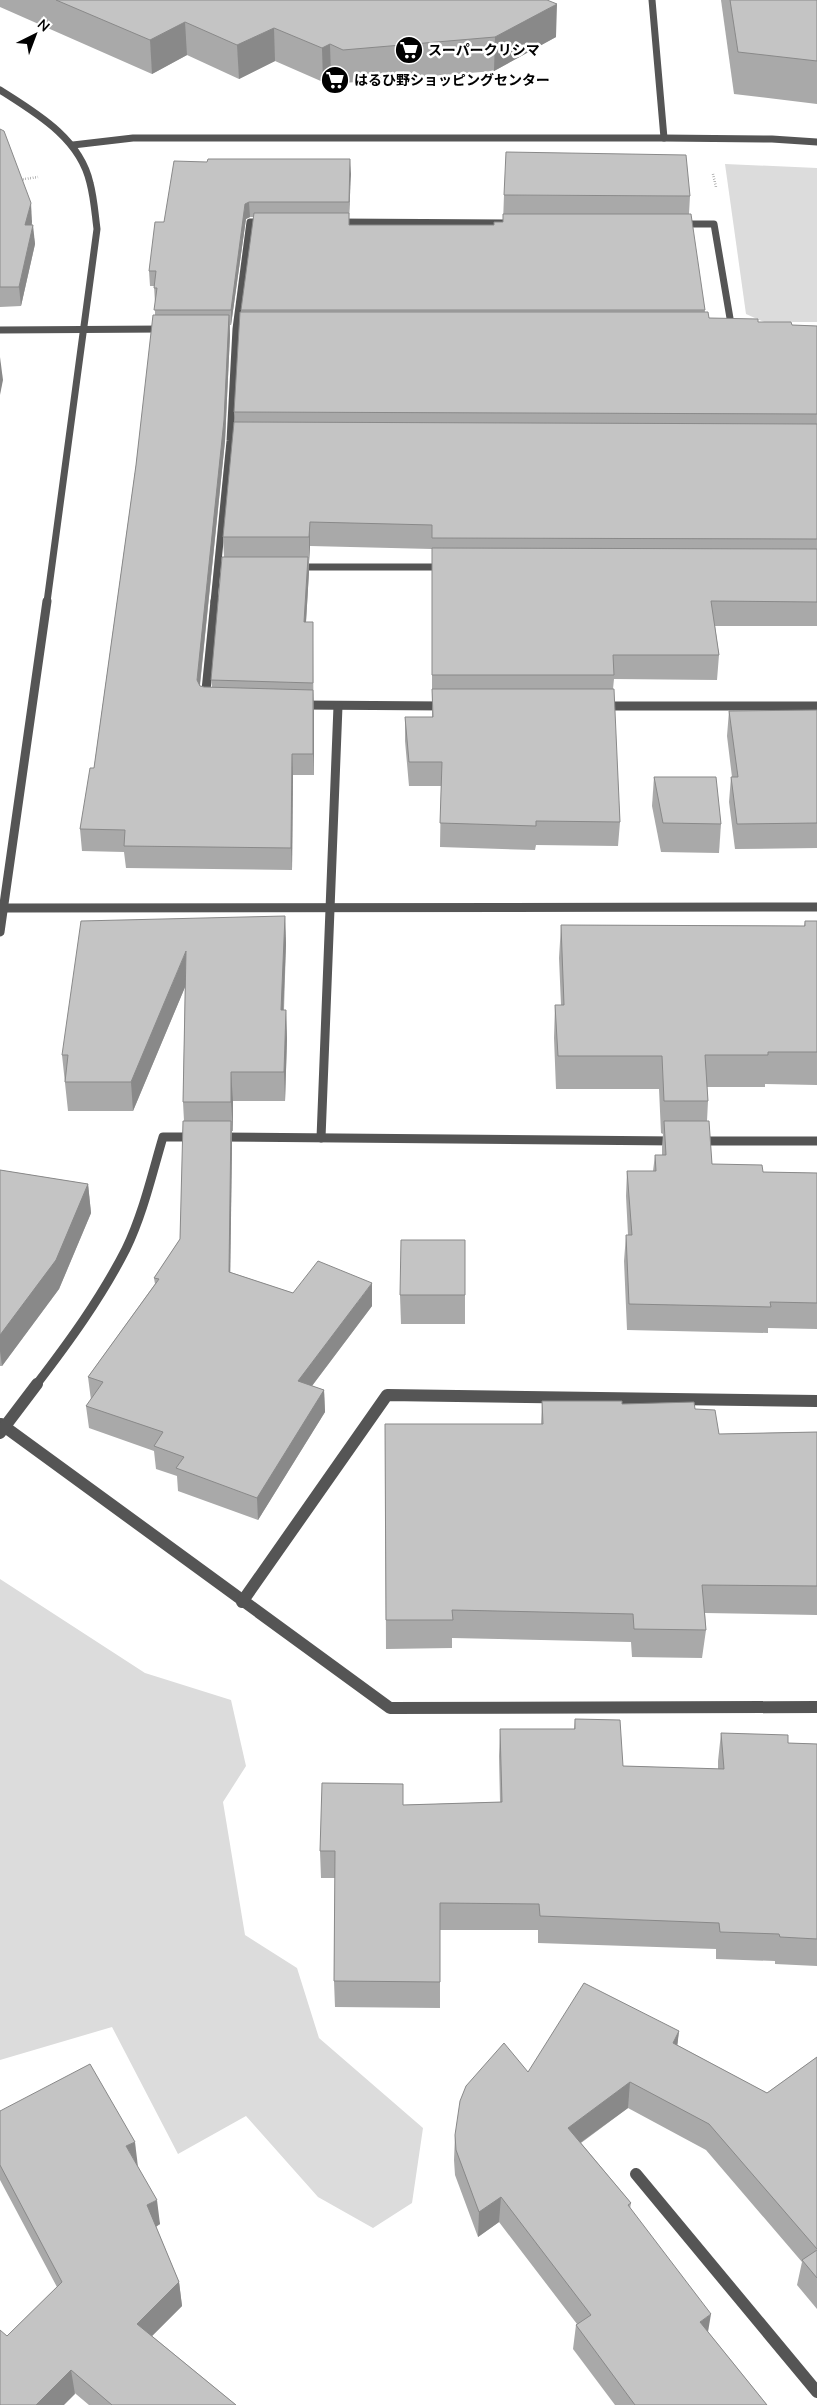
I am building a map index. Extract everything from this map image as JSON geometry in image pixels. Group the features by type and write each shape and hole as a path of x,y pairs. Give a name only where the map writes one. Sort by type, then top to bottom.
{"street":[{"path":"652,0 664,138"},
{"path":"0,90 35,112 73,145 90,181 97,229 85,330 0,932"},
{"path":"73,145 133,138 664,138 772,139 817,142"},
{"path":"215,702 205,702 230,441 236,329 250,222 270,222"},
{"path":"329,222 516,223"},
{"path":"674,224 714,224 732,330"},
{"path":"0,330 170,329"},
{"path":"227,329 246,329"},
{"path":"722,330 742,330"},
{"path":"230,441 240,442"},
{"path":"219,567 229,567"},
{"path":"289,567 458,567"},
{"path":"291,704 458,706"},
{"path":"321,1138 338,706"},
{"path":"598,706 817,706"},
{"path":"2,908 329,906 817,907"},
{"path":"817,1141 163,1137 147,1192 126,1248 88,1316 2,1428 390,1708 817,1707"},
{"path":"242,1602 387,1395 817,1401"},
{"path":"636,2174 817,2392"}],"path":[{"path":"9,182 38,177"}],"shaded area":[{"path":"725,164 817,168 817,322 764,322 746,314"},
{"path":"0,1579 145,1673 231,1700 246,1766 223,1802 245,1935 297,1968 319,2038 423,2128 412,2203 373,2228 318,2197 246,2116 178,2154 112,2027 0,2060"}],"building":[{"path":"56,0 547,0 557,4 495,37 343,50 330,44 322,48 274,28 237,45 185,22 150,40"},
{"path":"730,0 817,0 817,61 738,52"},
{"path":"0,129 4,131 31,203 25,225 33,225 19,287 0,287"},
{"path":"506,152 686,155 690,196 504,195"},
{"path":"208,159 350,159 349,202 249,202 245,204 231,310 154,310 157,288 154,288 156,271 149,271 155,222 164,222 174,161 207,162"},
{"path":"254,213 349,213 349,225 494,225 494,222 503,222 503,214 691,214 705,310 241,310"},
{"path":"240,312 708,312 709,318 758,319 758,322 791,322 792,325 817,326 817,414 234,412"},
{"path":"153,315 229,315 224,420 197,680 200,686 204,687 313,690 313,754 292,754 291,848 124,846 125,830 80,829 90,768 94,768 136,465"},
{"path":"234,422 817,424 817,539 432,538 432,525 310,522 309,537 223,537"},
{"path":"432,548 817,549 817,602 711,601 719,655 613,655 614,675 432,675"},
{"path":"222,557 308,557 304,622 313,622 313,683 211,680"},
{"path":"432,689 614,689 620,822 536,821 536,826 440,823 442,762 409,762 405,717 433,717"},
{"path":"817,710 817,823 737,824 731,777 738,777 729,711"},
{"path":"654,777 716,777 721,824 663,823"},
{"path":"285,916 281,1010 286,1010 284,1072 231,1072 231,1102 183,1102 186,951 131,1082 65,1082 68,1055 62,1055 81,921"},
{"path":"805,921 817,921 817,1052 768,1052 768,1055 705,1055 708,1101 664,1101 662,1056 558,1056 555,1005 564,1005 561,925 805,926"},
{"path":"183,1121 231,1121 229,1272 293,1293 318,1261 372,1283 298,1381 324,1390 257,1498 176,1468 184,1457 154,1446 163,1432 86,1406 103,1382 88,1377 159,1279 154,1278 180,1239"},
{"path":"664,1121 709,1121 712,1164 762,1165 763,1172 817,1173 817,1303 770,1302 771,1307 629,1304 626,1235 632,1235 627,1171 656,1171 655,1155 666,1155"},
{"path":"0,1170 88,1184 56,1260 0,1335"},
{"path":"401,1240 465,1240 465,1295 400,1295"},
{"path":"542,1401 622,1401 622,1404 694,1402 695,1409 715,1410 719,1434 817,1432 817,1586 702,1585 706,1630 634,1629 633,1614 452,1610 453,1620 386,1620 385,1424 543,1424"},
{"path":"575,1719 620,1720 623,1766 724,1769 721,1733 788,1735 788,1743 817,1744 817,1939 780,1937 779,1934 720,1932 719,1923 540,1916 539,1904 440,1903 440,1982 334,1981 335,1851 320,1851 322,1783 403,1784 403,1805 502,1802 500,1729 575,1729"},
{"path":"584,1983 679,2031 673,2043 767,2093 817,2057 817,2249 709,2124 630,2082 568,2128 631,2203 628,2205 711,2314 700,2322 767,2405 635,2405 576,2325 591,2315 501,2197 479,2212 456,2150 455,2135 460,2101 466,2086 504,2043 528,2072"},
{"path":"90,2064 135,2142 126,2146 157,2200 147,2205 179,2282 137,2324 236,2405 112,2405 71,2370 36,2405 0,2405 0,2330 7,2336 62,2282 0,2165 0,2111"},
{"path":"817,2250 817,2278 802,2260"}],"place":[{"name":"スーパークリシマ","path":"409,50"},
{"name":"はるひ野ショッピングセンター","path":"335,80"}]}
